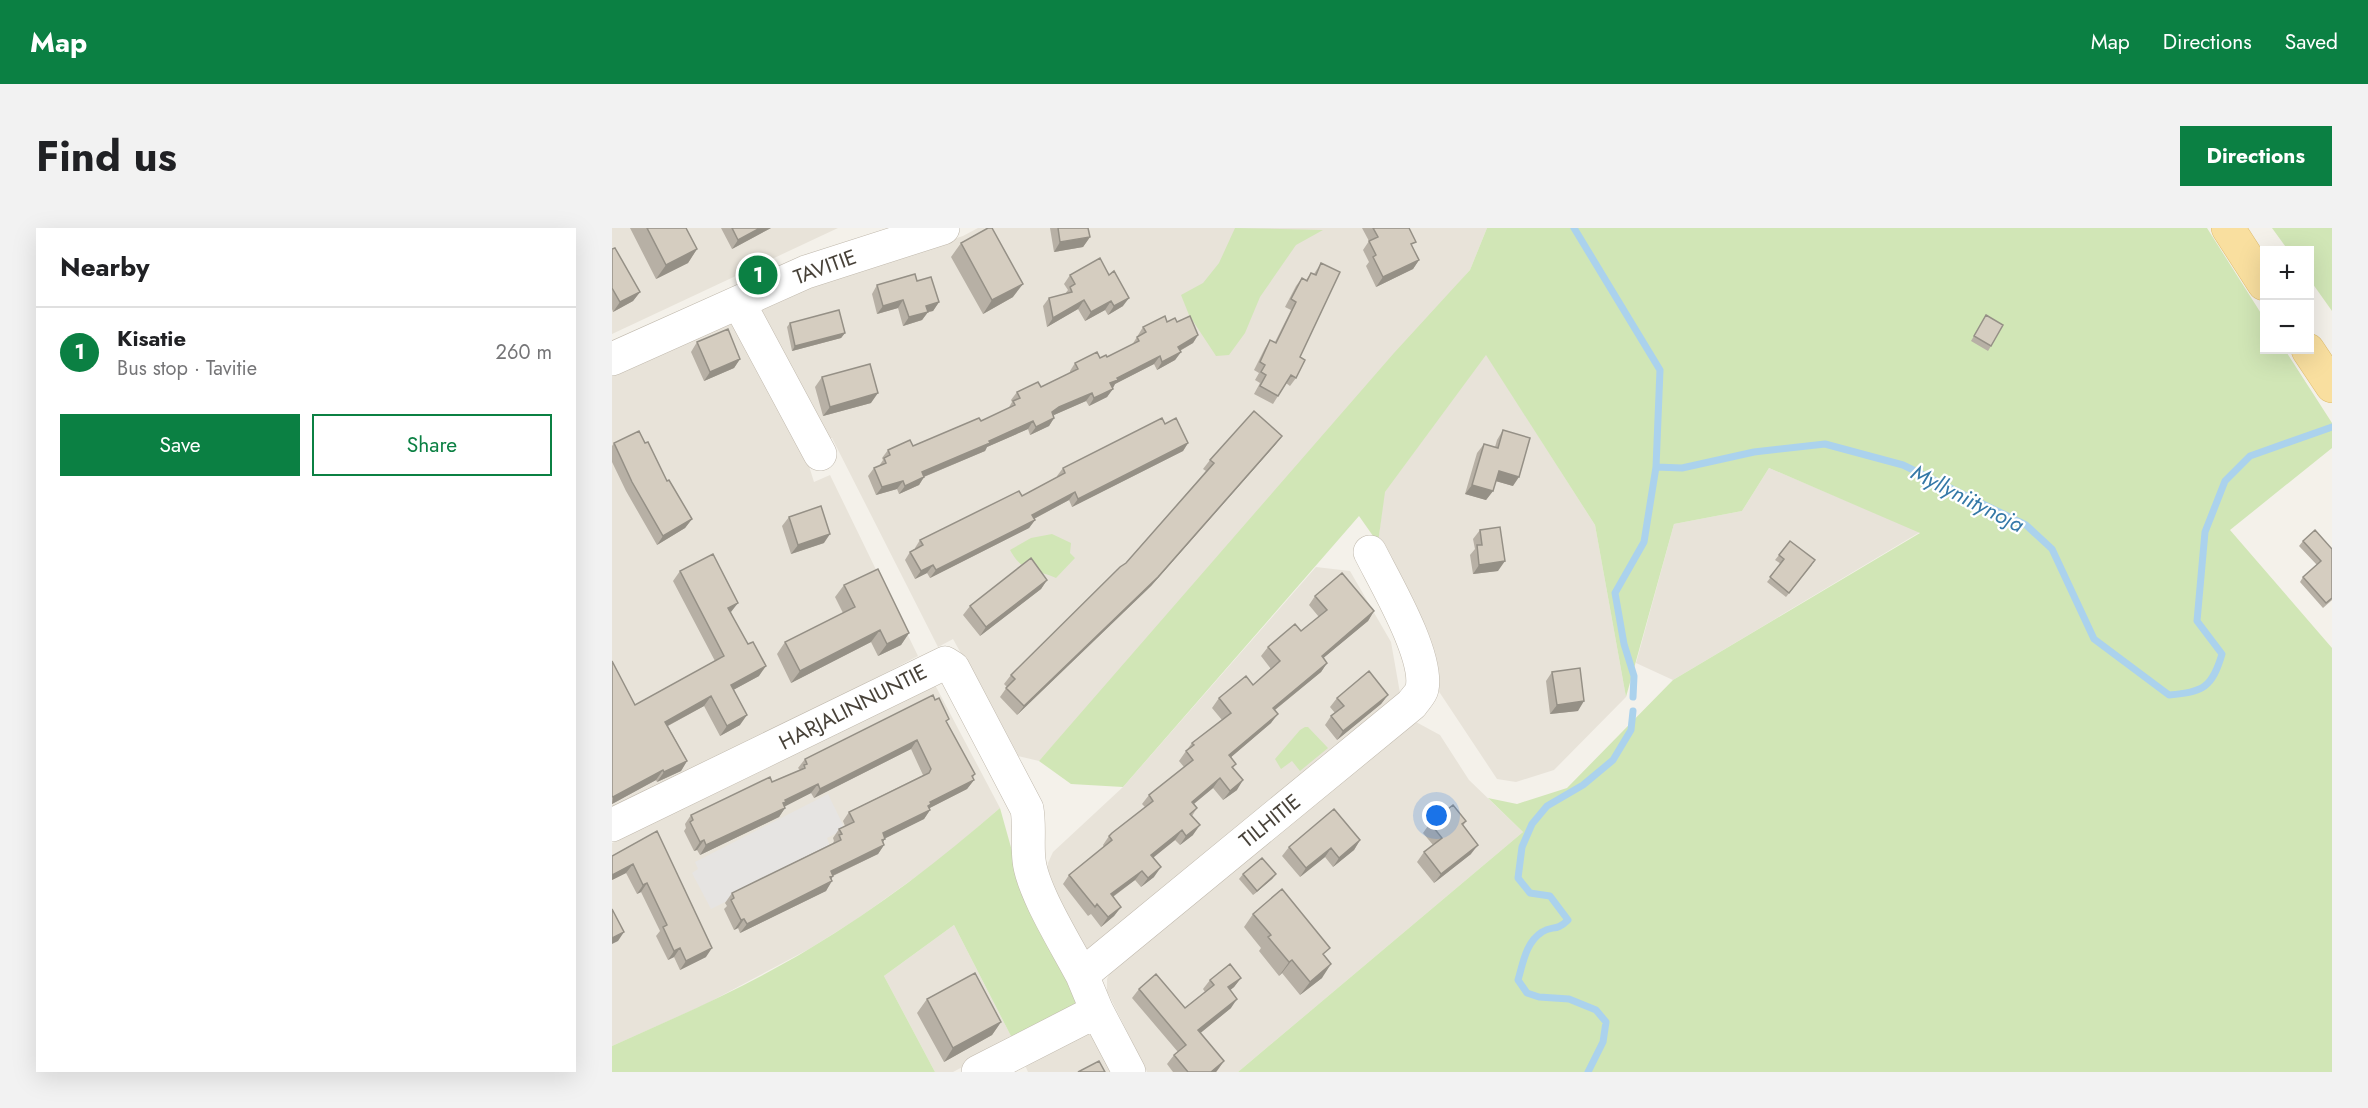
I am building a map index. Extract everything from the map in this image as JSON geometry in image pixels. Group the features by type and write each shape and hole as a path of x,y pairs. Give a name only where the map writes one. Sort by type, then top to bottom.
{"main road":[{"path":"2228,228 2260,277"},
{"path":"2311,354 2332,386"}],"street":[{"name":"TAVITIE","path":"612,359 806,272 908,233 943,228"},
{"path":"739,303 820,454"},
{"name":"TILHITIE","path":"1082,975 1412,704 1422,691 1423,674 1408,629 1370,552"},
{"name":"HARJALINNUNTIE","path":"612,825 945,663 953,668 1027,809 1029,861 1035,884 1082,975"},
{"path":"1082,975 1097,1011 1129,1072"},
{"path":"978,1072 1097,1011"}],"shaded area":[{"path":"612,228 838,228 612,334"},
{"path":"978,228 1487,228 1470,270 1155,633 1039,761 1018,756 953,639 938,647 832,438 823,441 756,312 828,278 963,236"},
{"path":"735,319 805,453 814,482 830,475 918,656 681,779 612,807 612,375"},
{"path":"1486,354 1595,525 1626,697 1554,770 1516,782 1497,779 1432,681 1378,543 1384,493"},
{"path":"1769,468 1920,532 1673,680 1636,663 1674,524 1742,511"},
{"path":"1316,567 1350,571 1391,642 1400,693 1086,954 1047,876 1048,863 1053,852 1123,787"},
{"path":"934,683 1000,808 942,858 857,919 809,949 704,1005 612,1046 612,843 766,769"},
{"path":"1416,722 1440,735 1469,780 1523,832 1238,1072 1147,1072 1107,991 1107,979 1112,967"},
{"path":"828,794 845,829 827,838 831,849 711,909 692,873 698,869 695,862"},
{"path":"954,925 1013,1040 953,1072 935,1072 884,976"},
{"path":"1095,1027 1117,1072 1028,1072 1024,1063"}],"green space":[{"path":"1235,228 1323,230 1296,245 1260,297 1245,333 1229,355 1216,356 1189,315 1181,295 1203,283 1219,263"},
{"path":"1487,228 2207,228 2260,312 2260,354 2288,354 2332,423 2332,448 2230,530 2332,648 2332,1072 1238,1072 1523,832 1488,798 1517,804 1567,788 1673,680 1920,533 1769,468 1742,511 1674,524 1626,697 1595,525 1486,355 1385,492 1378,543 1359,516 1123,787 1071,784 1039,761 1394,353 1470,270"},
{"path":"2272,228 2332,228 2332,311 2314,286 2314,246 2285,246"},
{"path":"1052,534 1071,543 1070,553 1075,558 1056,578 1024,567 1010,550 1031,538"},
{"path":"1305,727 1308,727 1328,748 1300,771 1292,761 1281,769 1275,759"},
{"path":"1000,808 1024,894 1084,1010 1013,1040 954,925 884,976 935,1072 612,1072 612,1046 737,988 809,949 908,883"}],"building":[{"path":"647,228 686,228 697,249 666,265"},
{"path":"732,228 760,228 738,240"},
{"path":"992,228 1023,284 992,300 961,243"},
{"path":"1058,228 1088,228 1090,237 1060,242"},
{"path":"1373,228 1409,228 1416,242 1411,244 1419,260 1383,277 1373,257 1376,255 1369,241 1378,237"},
{"path":"615,248 640,292 620,302 612,288 612,249"},
{"path":"1100,258 1109,275 1114,271 1129,298 1114,306 1111,301 1091,312 1084,300 1053,318 1049,298 1072,292 1070,287 1075,284 1070,275"},
{"path":"1321,263 1340,272 1300,357 1305,360 1296,378 1291,375 1278,396 1260,386 1266,375 1261,372 1265,365 1260,362 1270,340 1276,343 1296,302 1291,299 1302,278 1307,281 1311,273 1316,275"},
{"path":"915,274 917,281 931,277 939,302 926,306 928,312 909,317 903,300 883,306 877,285"},
{"path":"839,310 845,333 795,346 790,323"},
{"path":"1986,315 2003,325 1991,346 1974,336"},
{"path":"1165,316 1167,322 1175,318 1177,322 1190,316 1198,335 1178,347 1181,352 1162,362 1160,356 1117,378 1118,380 1110,383 1113,389 1094,398 1092,393 1059,407 1052,412 1054,418 1036,427 1033,421 989,441 990,443 922,472 924,477 905,486 903,481 882,487 874,468 886,463 884,458 890,455 888,450 910,440 913,446 979,418 981,421 1015,405 1013,401 1020,398 1017,392 1038,382 1041,387 1078,369 1075,363 1097,352 1100,358 1106,355 1107,357 1139,341 1137,337 1146,332 1143,327"},
{"path":"728,329 740,359 710,372 697,342"},
{"path":"870,364 878,393 830,407 822,377"},
{"path":"1254,411 1282,436 1158,577 1024,706 1006,688 1015,679 1011,675 1126,563 1214,463 1210,460"},
{"path":"1162,418 1165,424 1176,418 1188,443 1078,499 1075,492 1032,515 1035,520 936,570 933,565 921,571 910,552 923,545 920,540 1019,491 1022,496 1065,473 1063,468"},
{"path":"1503,430 1530,438 1519,477 1499,471 1493,491 1472,485 1484,444 1498,448"},
{"path":"639,431 645,443 648,442 667,481 669,480 692,519 663,536 632,482 614,443"},
{"path":"821,506 830,534 798,545 789,517"},
{"path":"1500,527 1505,561 1479,565 1477,545 1482,545 1480,530"},
{"path":"2315,530 2332,549 2332,598 2326,603 2303,577 2321,561 2303,541"},
{"path":"1790,541 1815,560 1789,593 1770,577 1784,559 1779,555"},
{"path":"713,554 738,603 728,608 748,644 753,642 766,666 731,685 747,715 727,726 711,696 665,722 687,761 664,772 663,770 613,797 612,661 635,705 724,656 680,571"},
{"path":"1031,558 1047,580 986,627 970,606"},
{"path":"878,569 909,633 887,644 880,630 800,671 785,642 855,607 844,585"},
{"path":"1342,573 1374,611 1322,656 1327,663 1273,708 1278,714 1229,755 1236,764 1232,767 1243,780 1230,791 1220,778 1192,802 1197,808 1190,814 1200,825 1186,836 1182,830 1151,855 1161,867 1148,878 1142,871 1111,894 1121,907 1108,917 1097,904 1095,907 1069,875 1112,840 1109,836 1112,833 1153,801 1149,795 1193,760 1186,751 1194,745 1192,743 1231,713 1219,698 1246,676 1253,685 1280,661 1268,647 1295,624 1301,631 1327,610 1315,596"},
{"path":"1580,668 1584,701 1557,705 1552,672"},
{"path":"1369,671 1388,695 1343,731 1331,716 1344,706 1337,698"},
{"path":"933,695 935,700 939,698 949,719 946,721 975,774 972,776 974,780 930,802 928,806 930,810 883,833 884,845 831,871 832,881 747,924 744,919 741,920 731,900 734,898 732,893 841,840 839,835 842,834 839,829 854,822 849,812 929,773 931,769 917,740 820,789 818,784 785,800 786,802 783,803 785,808 706,845 704,840 700,842 690,822 693,820 691,815 770,777 772,782 805,768 804,765 807,764 805,759"},
{"path":"1453,805 1466,821 1462,824 1478,845 1441,874 1424,852 1442,838 1430,823"},
{"path":"1334,809 1360,840 1339,858 1331,848 1306,868 1289,847"},
{"path":"657,831 712,948 686,961 680,948 674,951 663,927 667,925 647,883 643,885 633,864 612,875 612,856"},
{"path":"1262,858 1276,874 1257,891 1243,874"},
{"path":"1282,889 1330,948 1323,954 1331,964 1310,982 1292,960 1289,962 1268,937 1271,935 1253,914"},
{"path":"612,909 624,932 612,938"},
{"path":"1230,964 1241,978 1228,987 1237,999 1198,1030 1224,1061 1211,1072 1188,1072 1174,1055 1186,1045 1139,989 1156,974 1185,1008 1214,985 1210,980"},
{"path":"975,973 1001,1022 953,1048 927,999"},
{"path":"1099,1061 1105,1072 1078,1072"}],"waterway":[{"path":"1574,228 1660,370 1656,467 1644,542 1615,593 1624,644 1634,676 1633,697"},
{"name":"Myllyniitynoja","path":"1656,467 1682,468 1754,452 1825,444 1903,465 2026,525 2052,549 2094,639 2169,695 2198,690 2204,686 2214,674 2222,654 2197,621 2205,532 2225,481 2250,456 2332,427"},
{"name":"Myllyniitynoja","path":"1588,1072 1603,1042 1606,1022 1596,1010 1569,999 1539,997 1527,993 1518,980 1532,941 1542,932 1560,926 1568,920 1550,896 1530,893 1518,878 1522,847 1532,824 1547,806 1583,785 1613,760 1631,730 1633,711"}],"place":[{"name":"Kisatie","path":"758,275"}]}
